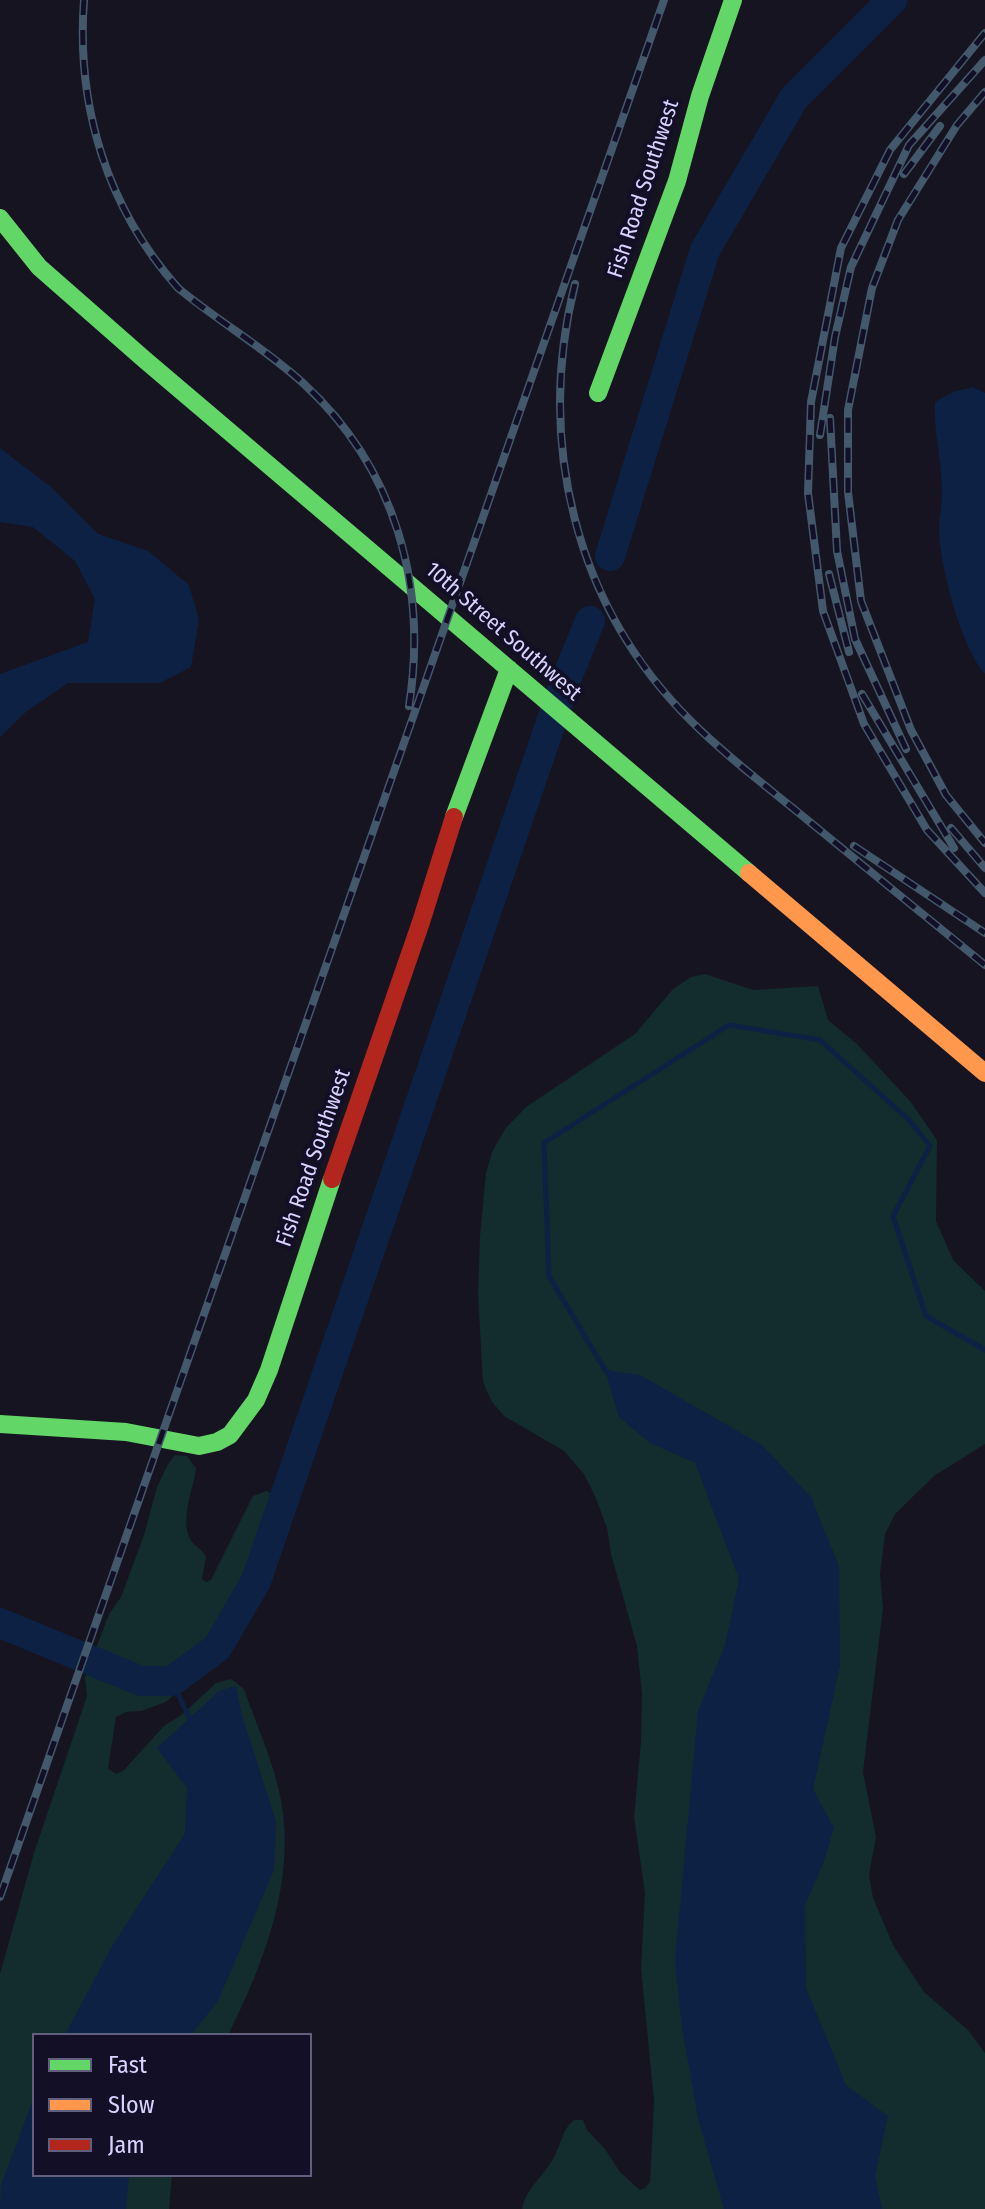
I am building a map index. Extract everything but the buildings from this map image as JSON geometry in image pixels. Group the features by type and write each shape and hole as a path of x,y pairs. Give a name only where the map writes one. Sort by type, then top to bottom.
{"street":[{"name":"Fish Road Southwest","path":"598,393 677,181 700,96 733,0"},
{"name":"10th Street Southwest","path":"0,218 39,267 985,1073"},
{"name":"Fish Road Southwest","path":"0,1424 126,1432 199,1446 230,1435 256,1400 269,1370 451,826 509,669"}],"green space":[{"path":"705,974 753,990 818,986 828,1020 857,1044 910,1101 937,1140 936,1221 953,1260 985,1291 985,1444 934,1476 895,1514 885,1534 880,1574 883,1608 863,1772 876,1837 869,1875 873,1898 893,1945 924,1992 968,2030 985,2053 985,2209 522,2209 527,2195 556,2154 567,2128 574,2120 583,2120 587,2130 605,2149 620,2172 640,2190 650,2182 654,2101 641,1968 645,1893 634,1817 642,1694 637,1646 611,1554 607,1528 584,1474 564,1451 504,1416 492,1402 483,1382 478,1295 486,1173 492,1152 505,1129 526,1107 635,1034 673,989 691,977"},
{"path":"175,1455 187,1456 196,1468 186,1526 193,1543 206,1556 202,1579 206,1582 211,1580 253,1496 266,1491 276,1495 287,1514 287,1535 272,1581 220,1654 166,1702 116,1717 108,1769 117,1774 124,1770 164,1726 184,1713 216,1683 231,1679 244,1689 278,1786 285,1830 284,1861 274,1921 254,1979 229,2033 32,2033 32,2177 172,2177 169,2209 0,2209 0,1974 34,1853 87,1696 85,1677 109,1614 121,1597 144,1535 157,1487"}],"water":[{"path":"973,387 985,393 985,674 968,645 953,606 939,530 942,487 935,402 953,392"},
{"path":"0,448 51,487 98,534 148,551 189,585 199,620 191,667 160,683 68,683 26,712 0,737 0,674 88,642 95,599 75,561 33,527 0,522"},
{"path":"605,1370 640,1375 762,1445 811,1497 839,1566 840,1666 813,1789 834,1828 805,1905 806,1988 846,2085 888,2116 875,2176 882,2209 724,2209 698,2118 682,2028 675,1961 698,1711 725,1645 739,1579 695,1463 650,1443 619,1417"},
{"path":"236,1686 242,1716 276,1821 274,1870 218,2001 193,2033 66,2033 111,1948 185,1833 187,1788 157,1748 219,1691"},
{"path":"32,2102 32,2177 129,2177 126,2209 0,2209 1,2185"}],"waterway":[{"path":"610,556 705,250 794,98 892,0"},
{"path":"0,1623 141,1681 172,1681 217,1648 256,1581 565,682 590,621"},
{"path":"610,1374 549,1276 544,1143 729,1025 820,1040 909,1120 930,1146 893,1216 926,1316 985,1350"},
{"path":"172,1681 192,1724"}],"railway":[{"path":"84,0 85,78 92,117 101,154 132,224 178,288 289,371 335,417 361,453 382,491 398,531 408,573 414,661 409,706"},
{"path":"0,1897 664,0"},
{"path":"985,33 890,150 841,248 811,402 808,493 823,611 864,724 927,830 985,893"},
{"path":"820,435 835,337 851,267 909,145 985,60"},
{"path":"985,92 957,125 898,220 872,288 848,410 848,492 861,601 911,730 946,795 985,843"},
{"path":"904,174 940,126"},
{"path":"575,284 564,343 560,402 564,461 574,518 593,573 618,626 651,675 706,735 985,965"},
{"path":"830,418 837,551 855,639 906,749"},
{"path":"829,574 849,652"},
{"path":"862,694 954,848"},
{"path":"951,828 985,868"},
{"path":"854,846 985,933"}],"traffic: fast":[{"path":"598,393 677,181 700,96 733,0"},
{"path":"0,218 39,267 145,360 749,873"},
{"path":"454,817 509,669"},
{"path":"0,1424 126,1432 199,1446 230,1435 256,1400 269,1370 332,1179"}],"traffic: slow":[{"path":"749,873 985,1073"}],"traffic: jam":[{"path":"332,1179 454,817"}]}
